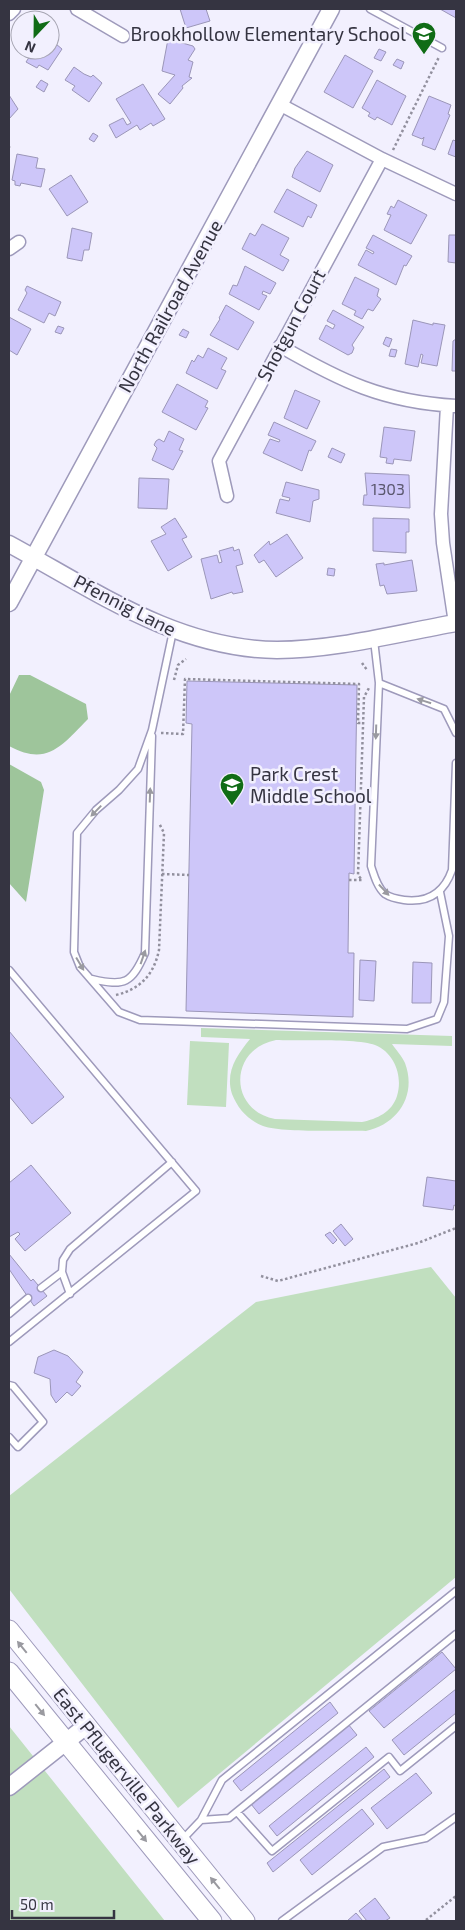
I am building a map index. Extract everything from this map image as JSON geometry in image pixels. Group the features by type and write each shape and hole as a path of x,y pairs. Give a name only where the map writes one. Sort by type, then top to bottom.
{"main road":[{"name":"East Pflugerville Parkway","path":"9,1630 246,1921"},
{"name":"East Pflugerville Parkway","path":"9,1672 212,1921"}],"street":[{"path":"9,14 14,9"},
{"path":"78,9 123,36"},
{"name":"North Railroad Avenue","path":"9,603 332,9"},
{"path":"281,105 382,159 456,194"},
{"name":"Shotgun Court","path":"226,496 219,461 382,159"},
{"path":"280,346 339,379 360,387 401,400 452,406 441,514 443,543 456,623"},
{"name":"Pfennig Lane","path":"9,544 127,610 173,631 232,647 277,650 323,646 456,623"},
{"path":"9,1787 86,1726"}],"lane":[{"path":"370,9 442,48"},
{"path":"173,631 152,730 138,769 119,790 96,810 77,833 74,952 80,967 119,1012 140,1020 407,1029 437,1019 444,1002 449,936 440,892"},
{"path":"373,637 379,683 371,866 377,881 385,893 393,898 412,901 430,898 440,892 448,882 452,870 456,763"},
{"path":"379,683 444,709 456,734"},
{"path":"92,979 110,984 124,982 136,975 145,953 152,730"},
{"path":"9,970 196,1191 9,1342"},
{"path":"70,1294 62,1272 63,1260 70,1250 172,1162"},
{"path":"41,1288 62,1272"},
{"path":"9,1314 28,1298"},
{"path":"9,1385 13,1386 43,1422 18,1447 9,1437"},
{"path":"181,1841 201,1820 222,1780 456,1592"},
{"path":"201,1820 229,1818 456,1634"},
{"path":"237,1812 272,1851 389,1757 400,1771 456,1726"},
{"path":"282,1921 383,1847 426,1838 456,1817"}],"path":[{"path":"393,150 428,82 442,48"},
{"path":"362,663 368,675"},
{"path":"161,733 183,734 185,679 359,684 358,723 363,723"},
{"path":"349,880 362,880 358,875 363,723 364,697 369,681"},
{"path":"162,874 189,875"},
{"path":"261,1276 278,1282 418,1244 456,1228"},
{"path":"426,1920 455,1898"}],"shaded area":[{"path":"19,675 30,675 86,704 88,719 62,745 44,754 23,752 9,746 9,696"},
{"path":"9,764 41,782 44,790 26,902 9,883"},
{"path":"201,1028 452,1036 452,1046 392,1044 405,1063 408,1086 406,1097 396,1115 377,1127 366,1131 284,1130 263,1126 253,1121 240,1109 232,1094 230,1086 231,1071 241,1051 250,1039 201,1037","holes":["276,1040 355,1041 375,1045 388,1054 396,1066 399,1089 395,1102 383,1114 362,1122 275,1119 260,1113 249,1104 242,1092 240,1080 243,1067 249,1055 261,1046"]},
{"path":"190,1041 229,1043 226,1107 187,1105"},
{"path":"431,1267 456,1298 456,1577 178,1808 9,1589 9,1496 256,1302"},
{"path":"9,1726 165,1921 9,1921"}],"building":[{"path":"180,9 206,9 210,21 186,28"},
{"path":"440,9 456,9 456,18"},
{"path":"168,39 193,46 195,49 188,60 193,62 189,77 192,78 182,86 183,88 170,104 158,94 175,75 162,71"},
{"path":"379,49 386,52 381,61 374,58"},
{"path":"345,55 373,71 353,108 324,92"},
{"path":"397,59 404,62 401,69 393,65"},
{"path":"27,60 55,60 48,70 39,65 37,68 26,62"},
{"path":"74,67 91,77 93,75 102,83 89,102 72,90 75,86 65,80"},
{"path":"41,80 48,84 44,92 36,87"},
{"path":"377,80 406,96 392,125 377,117 375,120 368,116 370,113 362,108"},
{"path":"143,84 165,119 153,126 151,123 140,130 137,125 116,138 109,125 123,118 127,125 131,123 116,99"},
{"path":"9,95 18,109 9,119"},
{"path":"429,96 451,105 448,114 450,115 435,150 422,145 424,137 422,139 412,135"},
{"path":"93,133 98,136 94,142 89,139"},
{"path":"453,140 456,141 456,157 448,154"},
{"path":"307,151 333,165 320,192 292,177 295,168"},
{"path":"17,154 38,158 36,168 45,169 41,187 21,183 20,186 15,185 15,181 12,180"},
{"path":"71,175 88,202 67,216 49,189"},
{"path":"287,189 317,205 311,218 308,216 303,227 274,212"},
{"path":"398,200 427,215 411,244 384,230 391,215 387,214 391,206 394,208"},
{"path":"262,224 289,238 280,255 289,260 283,271 242,249 250,233 255,236"},
{"path":"72,228 92,233 89,250 84,250 82,261 67,258"},
{"path":"373,235 412,256 406,266 404,265 396,285 358,265 366,250 373,254 374,252 366,248"},
{"path":"449,235 456,235 456,263 448,262"},
{"path":"245,266 276,283 270,294 263,291 262,294 267,296 259,310 229,294 233,285 237,286"},
{"path":"355,277 379,289 377,296 381,299 373,311 368,309 362,319 354,315 356,311 342,304"},
{"path":"27,286 61,302 55,316 49,313 44,323 18,310 27,293 25,290"},
{"path":"226,305 254,322 238,350 210,335"},
{"path":"333,310 364,327 352,345 354,348 352,353 348,355 319,339 326,325 333,329 335,325 327,321"},
{"path":"9,317 31,329 17,355 9,350"},
{"path":"413,320 433,325 433,323 445,325 437,366 421,363 423,355 421,354 418,367 405,364"},
{"path":"58,326 64,328 61,334 55,332"},
{"path":"183,329 189,332 186,338 179,335"},
{"path":"386,337 392,339 389,347 383,344"},
{"path":"456,339 456,371 452,371 453,341"},
{"path":"208,348 227,358 221,369 226,371 217,389 186,373 192,360 194,362 198,355 203,358"},
{"path":"391,349 397,350 395,357 389,356"},
{"path":"177,384 208,401 205,407 208,408 196,430 162,412"},
{"path":"295,390 320,401 307,429 284,418"},
{"path":"274,422 316,441 311,451 309,450 302,471 263,453 270,439 279,442 280,440 268,435"},
{"path":"384,427 415,431 411,461 394,459 393,464 386,463 387,458 380,457"},
{"path":"169,431 184,439 179,450 183,451 173,470 152,460 157,448 154,445 156,441 159,439 164,442"},
{"path":"332,448 345,454 341,463 328,457"},
{"path":"365,473 409,475 410,508 363,505 364,495 367,495"},
{"path":"139,478 169,479 167,509 138,508"},
{"path":"286,482 319,490 319,499 313,501 310,522 276,513 280,499 289,501 290,498 282,496"},
{"path":"175,518 187,537 182,539 192,557 168,571 151,541 166,534 161,527"},
{"path":"373,518 409,519 409,532 406,532 406,553 373,551"},
{"path":"287,534 303,558 276,577 264,560 259,563 254,555 269,541 270,545"},
{"path":"233,547 234,551 239,549 243,564 236,566 243,592 233,594 232,592 211,599 201,559 217,555 219,563 222,562 219,551"},
{"path":"412,560 417,591 387,594 384,585 380,586 376,564 384,563 384,565"},
{"path":"328,568 335,569 334,576 327,575"},
{"path":"187,681 357,685 354,874 349,873 348,953 354,953 353,1017 186,1011 192,724 186,723"},
{"path":"360,960 376,961 374,1001 359,1000"},
{"path":"413,962 432,963 431,1003 412,1003"},
{"path":"9,1031 64,1097 32,1124 9,1096"},
{"path":"31,1165 71,1213 25,1251 15,1239 20,1234 18,1232 9,1237 9,1183"},
{"path":"427,1177 456,1181 456,1206 454,1205 453,1210 423,1206"},
{"path":"341,1224 353,1239 345,1246 333,1231"},
{"path":"330,1232 337,1240 333,1244 325,1235"},
{"path":"9,1254 31,1281 33,1279 47,1296 34,1306 9,1269"},
{"path":"54,1350 68,1356 83,1372 76,1382 81,1386 72,1396 67,1392 56,1403 51,1395 50,1379 34,1373 38,1357"},
{"path":"442,1652 456,1669 384,1728 369,1711"},
{"path":"456,1689 456,1713 404,1755 392,1740"},
{"path":"330,1702 338,1713 241,1791 233,1781"},
{"path":"348,1724 357,1735 259,1814 251,1804"},
{"path":"366,1747 374,1757 277,1836 269,1826"},
{"path":"384,1769 390,1777 273,1872 267,1863"},
{"path":"416,1773 432,1793 387,1829 371,1808"},
{"path":"362,1809 374,1824 312,1875 300,1860"},
{"path":"375,1898 390,1918 385,1921 367,1921 359,1911"},
{"path":"356,1913 363,1921 347,1921"}],"place":[{"name":"Brookhollow Elementary School","path":"424,55"},
{"name":"Park Crest Middle School","path":"232,806"}]}
